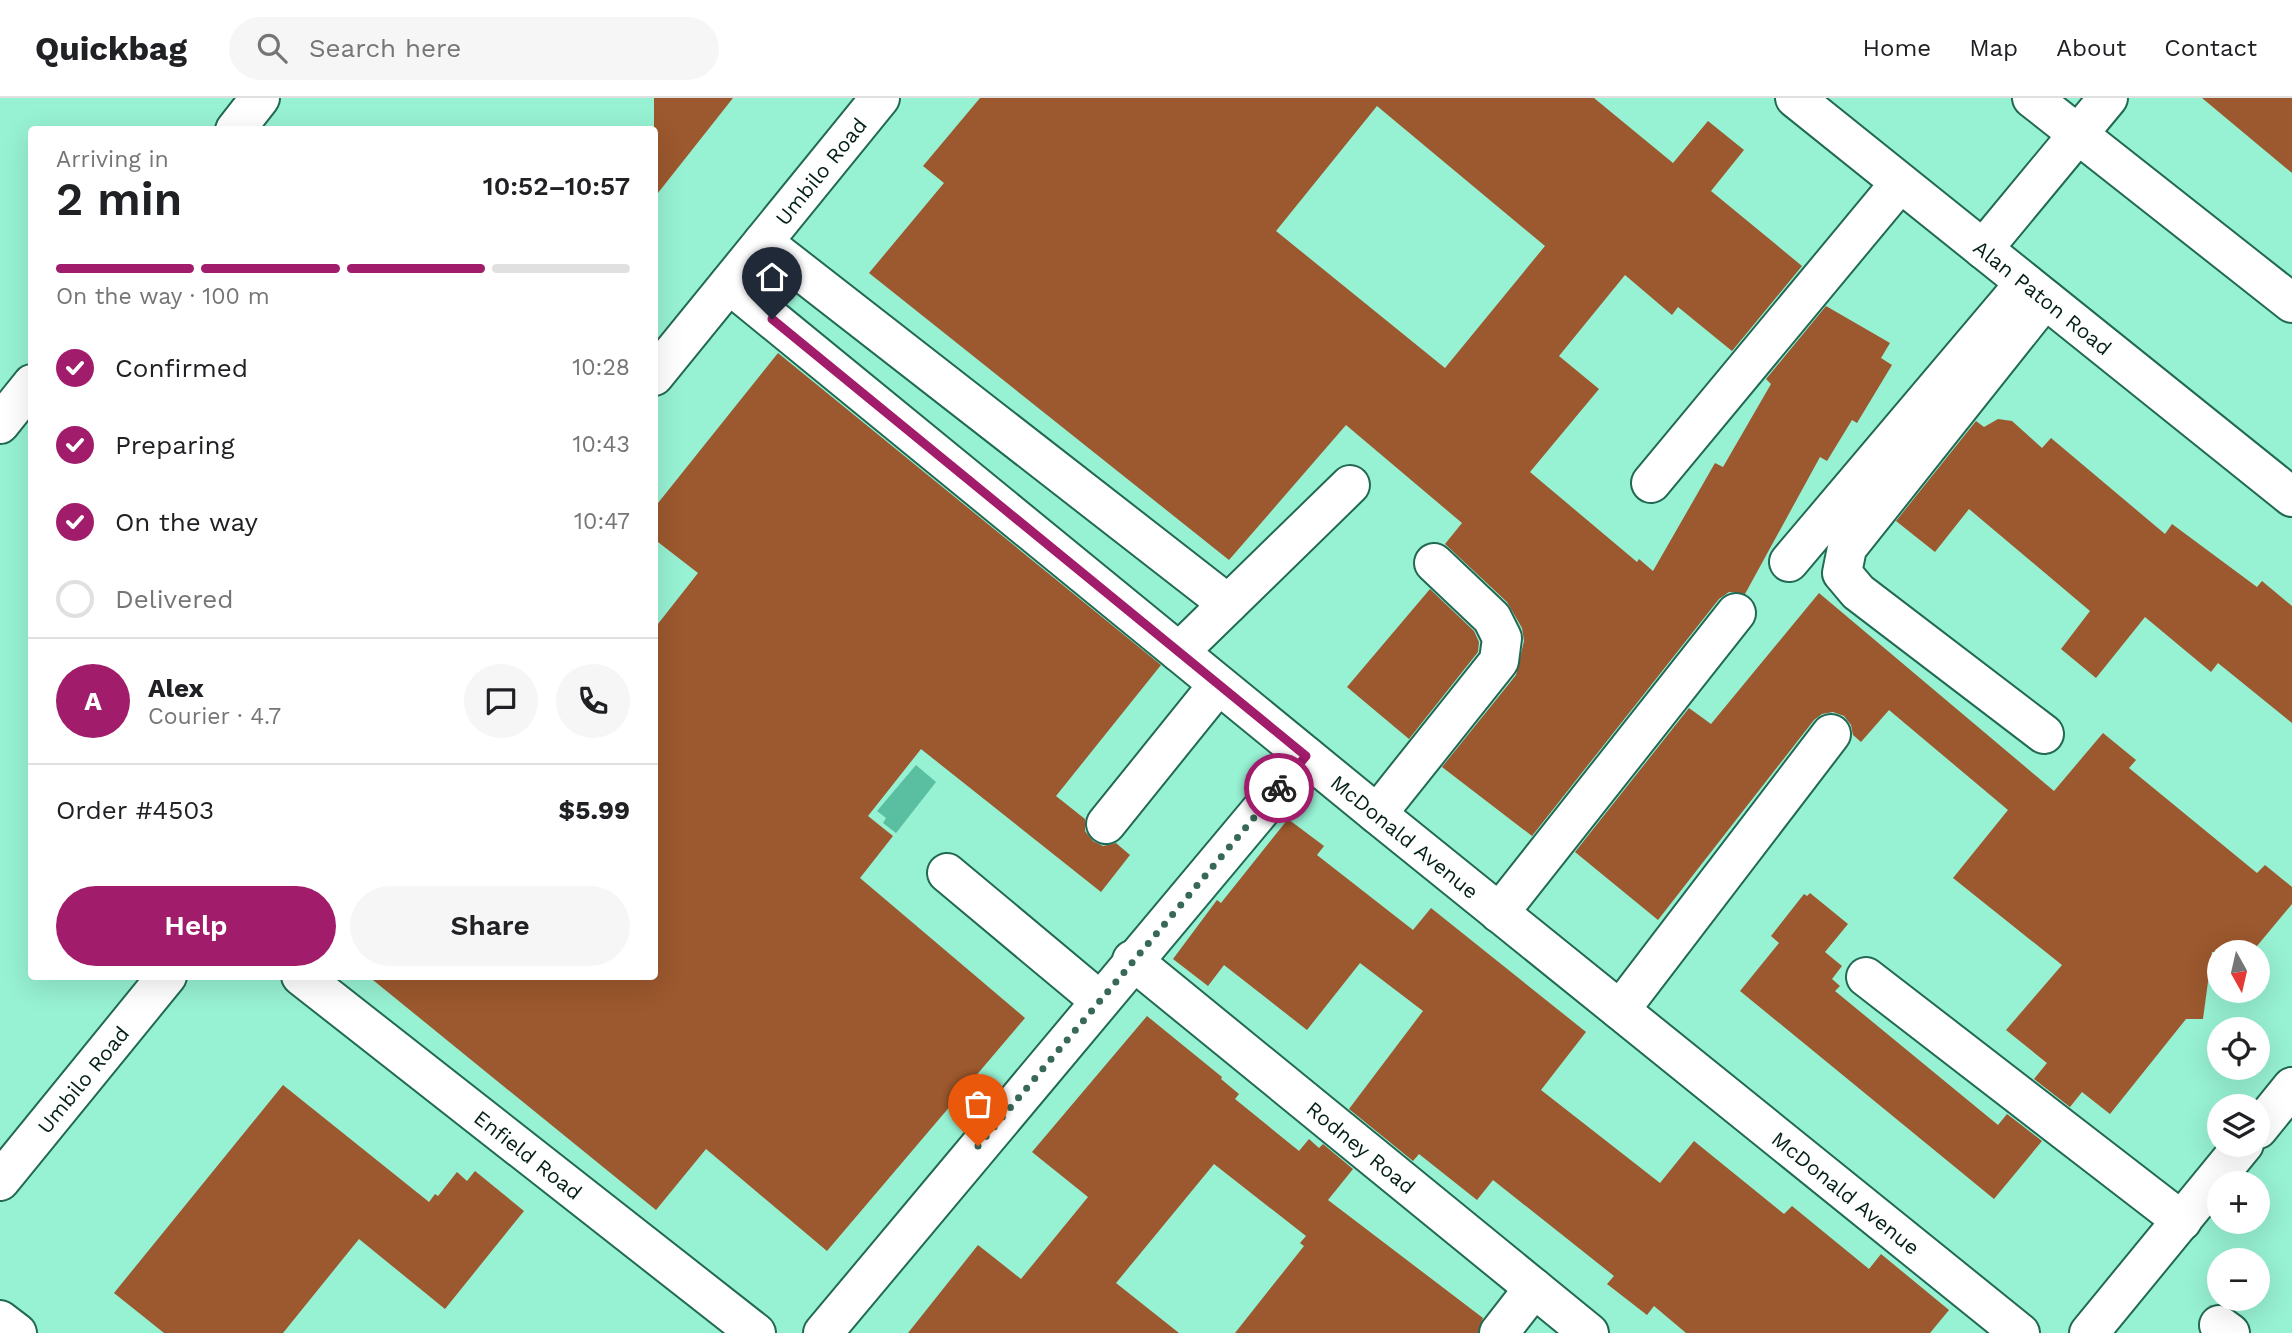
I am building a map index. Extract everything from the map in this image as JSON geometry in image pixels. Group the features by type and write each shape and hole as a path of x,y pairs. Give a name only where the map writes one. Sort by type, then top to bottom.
{"street":[{"path":"238,126 260,98"},
{"name":"Umbilo Road","path":"658,371 880,98"},
{"path":"2032,98 2292,303"},
{"path":"1983,249 2108,98"},
{"name":"Alan Paton Road","path":"1821,106 1900,183 2292,497"},
{"path":"1651,483 1900,183"},
{"path":"763,242 1228,604"},
{"name":"McDonald Avenue","path":"729,284 1218,685 2020,1333"},
{"path":"1789,562 2035,291"},
{"path":"2035,291 1847,548 1842,573 1858,592 2044,734"},
{"path":"0,424 28,389"},
{"path":"1179,652 1350,485"},
{"path":"1377,814 1499,661 1502,638 1492,618 1434,563"},
{"path":"1499,913 1736,613"},
{"path":"1106,824 1218,685"},
{"path":"1620,1010 1831,734"},
{"path":"823,1333 1132,960 1306,756"},
{"path":"947,873 1099,1000"},
{"name":"Rodney Road","path":"1132,960 1589,1333"},
{"path":"1866,977 2182,1221"},
{"name":"Umbilo Road","path":"0,1181 164,980"},
{"name":"Enfield Road","path":"306,980 756,1333"},
{"path":"2270,1114 2292,1087"},
{"path":"2089,1333 2234,1157"},
{"path":"1499,1333 1534,1288"},
{"path":"0,1320 17,1333"}],"shaded area":[{"path":"916,765 936,782 896,833 883,823 886,818 877,811"}],"building":[{"path":"654,98 733,98 658,193 658,126 654,126"},
{"path":"980,98 1594,98 1673,163 1708,121 1744,150 1711,191 1802,266 1732,351 1678,307 1672,315 1625,275 1559,356 1599,389 1530,472 1637,562 1639,559 1653,571 1715,463 1723,467 1771,384 1766,379 1826,306 1890,343 1881,358 1892,365 1857,423 1852,420 1827,461 1820,457 1745,594 1729,592 1719,599 1532,836 1442,767 1516,675 1524,641 1522,628 1507,602 1445,544 1462,523 1346,425 1229,560 869,273 944,183 923,166","holes":["1377,106 1545,246 1445,368 1276,231"]},
{"path":"2202,98 2292,98 2292,173"},
{"path":"778,353 1161,665 1056,796 1085,819 1085,831 1093,841 1103,846 1116,843 1130,855 1101,892 921,749 868,816 893,836 860,878 1025,1018 827,1251 706,1149 656,1210 373,980 658,980 658,624 698,573 658,542 658,503"},
{"path":"1998,419 2012,421 2042,448 2051,438 2165,534 2172,524 2257,587 2262,581 2292,606 2292,723 2218,663 2211,672 2145,617 2096,678 2061,649 2090,611 1969,509 1935,552 1896,521 1976,421 1984,427"},
{"path":"1430,589 1474,631 1479,642 1478,652 1409,739 1347,687"},
{"path":"1819,593 2054,791 2103,733 2136,760 2129,768 2257,873 2265,865 2292,887 2292,904 2262,940 2207,940 2207,989 2203,1019 2186,1019 2110,1114 2082,1092 2070,1107 2034,1079 2047,1063 2006,1030 2062,965 1953,878 2008,810 1889,710 1861,742 1853,735 1851,725 1844,716 1833,712 1822,714 1814,720 1658,920 1575,852 1689,708 1711,724"},
{"path":"1288,819 1324,846 1317,855 1413,930 1431,908 1586,1032 1541,1090 1660,1183 1694,1141 1784,1214 1792,1206 1869,1269 1881,1254 1949,1310 1930,1333 1686,1333 1654,1306 1647,1315 1607,1284 1614,1276 1493,1180 1477,1200 1419,1154 1413,1161 1349,1109 1423,1011 1360,963 1307,1030 1224,965 1208,986 1173,959 1217,900 1221,903"},
{"path":"1810,893 1848,924 1825,952 1842,966 1832,979 1840,986 1835,991 1998,1125 2007,1114 2042,1141 1994,1199 1740,991 1779,943 1771,936 1804,894 1807,896"},
{"path":"1147,1016 1222,1077 1221,1079 1239,1094 1235,1099 1299,1151 1309,1139 1319,1148 1323,1144 1353,1169 1328,1200 1483,1318 1478,1333 1235,1333 1304,1246 1300,1243 1306,1236 1214,1164 1116,1283 1179,1333 908,1333 978,1245 1021,1279 1088,1197 1032,1152"},
{"path":"283,1085 429,1202 435,1194 438,1196 457,1172 467,1181 475,1171 524,1211 445,1309 359,1239 283,1333 164,1333 114,1293"}],"way so far":[{"path":"978,1146 1279,788"}],"route":[{"path":"772,319 1306,756 1279,788"}]}
